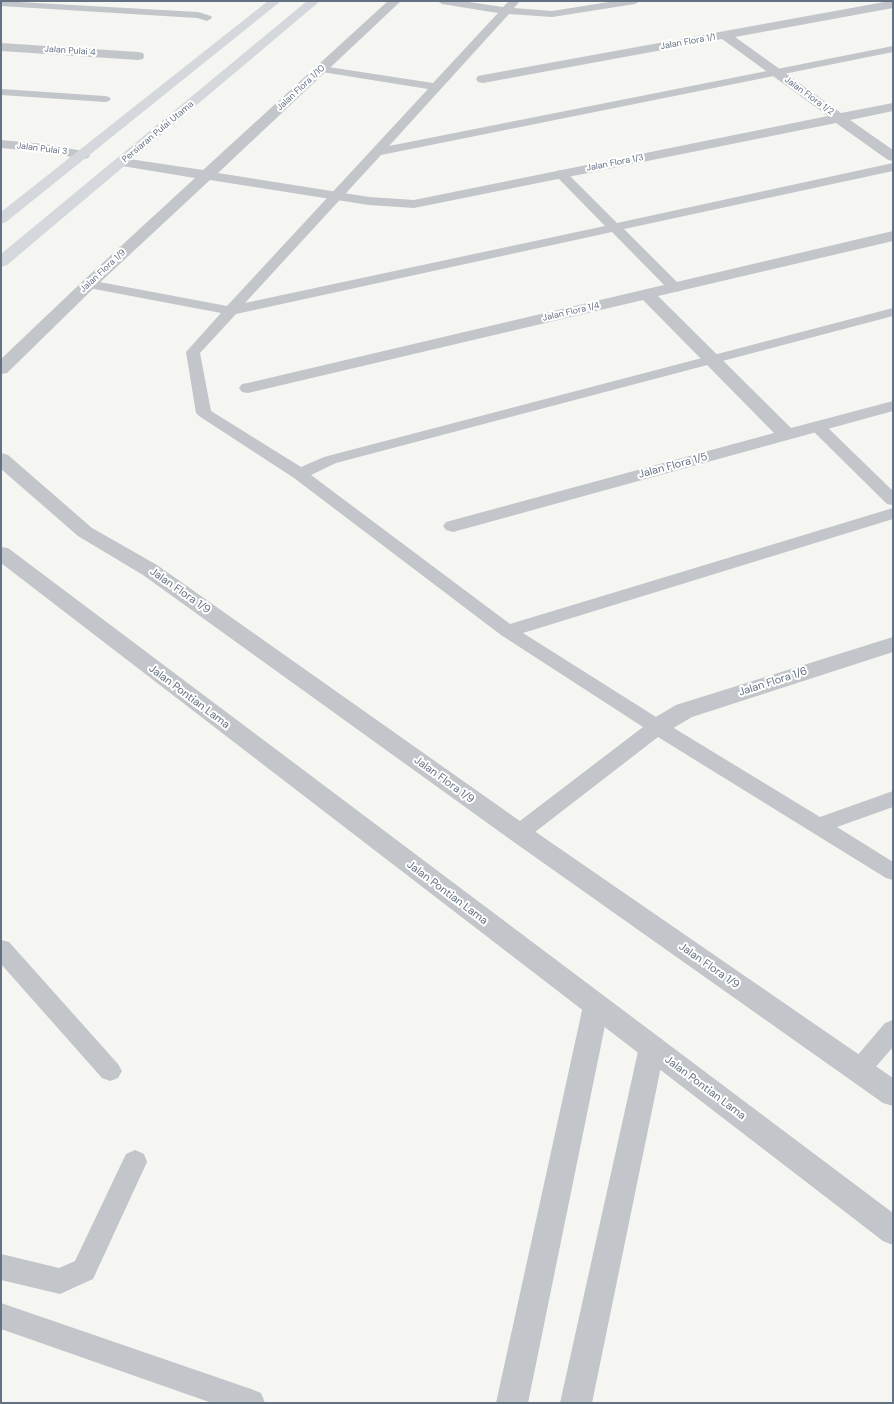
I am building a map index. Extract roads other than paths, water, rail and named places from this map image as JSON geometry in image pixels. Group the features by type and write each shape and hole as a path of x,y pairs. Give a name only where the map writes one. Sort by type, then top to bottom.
{"main road":[{"path":"1,219 84,155 275,1"},
{"name":"Persiaran Pulai Utama","path":"1,262 314,1"},
{"path":"84,155 122,162"}],"street":[{"name":"Jalan Flora 1/10","path":"207,175 395,1"},
{"name":"Jalan Flora 1/1","path":"483,79 893,4"},
{"name":"Jalan Flora 1/2","path":"724,35 893,157"},
{"name":"Jalan Pulai 4","path":"1,47 138,56"},
{"name":"Jalan Flora 1/3","path":"122,162 369,201 414,204 893,106"},
{"name":"Jalan Pulai 3","path":"1,144 44,148 84,155"},
{"name":"Jalan Flora 1/9","path":"1,369 89,284 207,175"},
{"name":"Jalan Flora 1/4","path":"248,388 893,236"},
{"path":"646,294 787,435"},
{"name":"Jalan Flora 1/5","path":"453,526 893,406"},
{"name":"Jalan Flora 1/9","path":"1,459 85,532 150,570 519,833 893,1094"},
{"name":"Jalan Pontian Lama","path":"1,554 893,1231"},
{"name":"Jalan Flora 1/6","path":"657,727 684,711 893,644"},
{"path":"512,1403 596,1006"},
{"path":"576,1403 652,1047"}],"lane":[{"path":"442,1 506,11 552,14 635,1"},
{"path":"515,1 193,352 204,414 300,474 507,630 657,727 893,872"},
{"path":"5,3 198,15 207,18"},
{"path":"376,152 893,49"},
{"path":"322,69 436,87"},
{"path":"1,92 104,99"},
{"path":"89,284 230,311 893,167"},
{"path":"561,174 675,288"},
{"path":"300,474 330,460 893,312"},
{"path":"818,427 893,500"},
{"path":"507,630 893,513"},
{"path":"519,833 657,727"},
{"path":"817,826 893,799"},
{"path":"1,949 110,1071"},
{"path":"859,1070 893,1030"},
{"path":"1,1267 60,1281 84,1270 135,1162"},
{"path":"1,1316 251,1403"}]}
